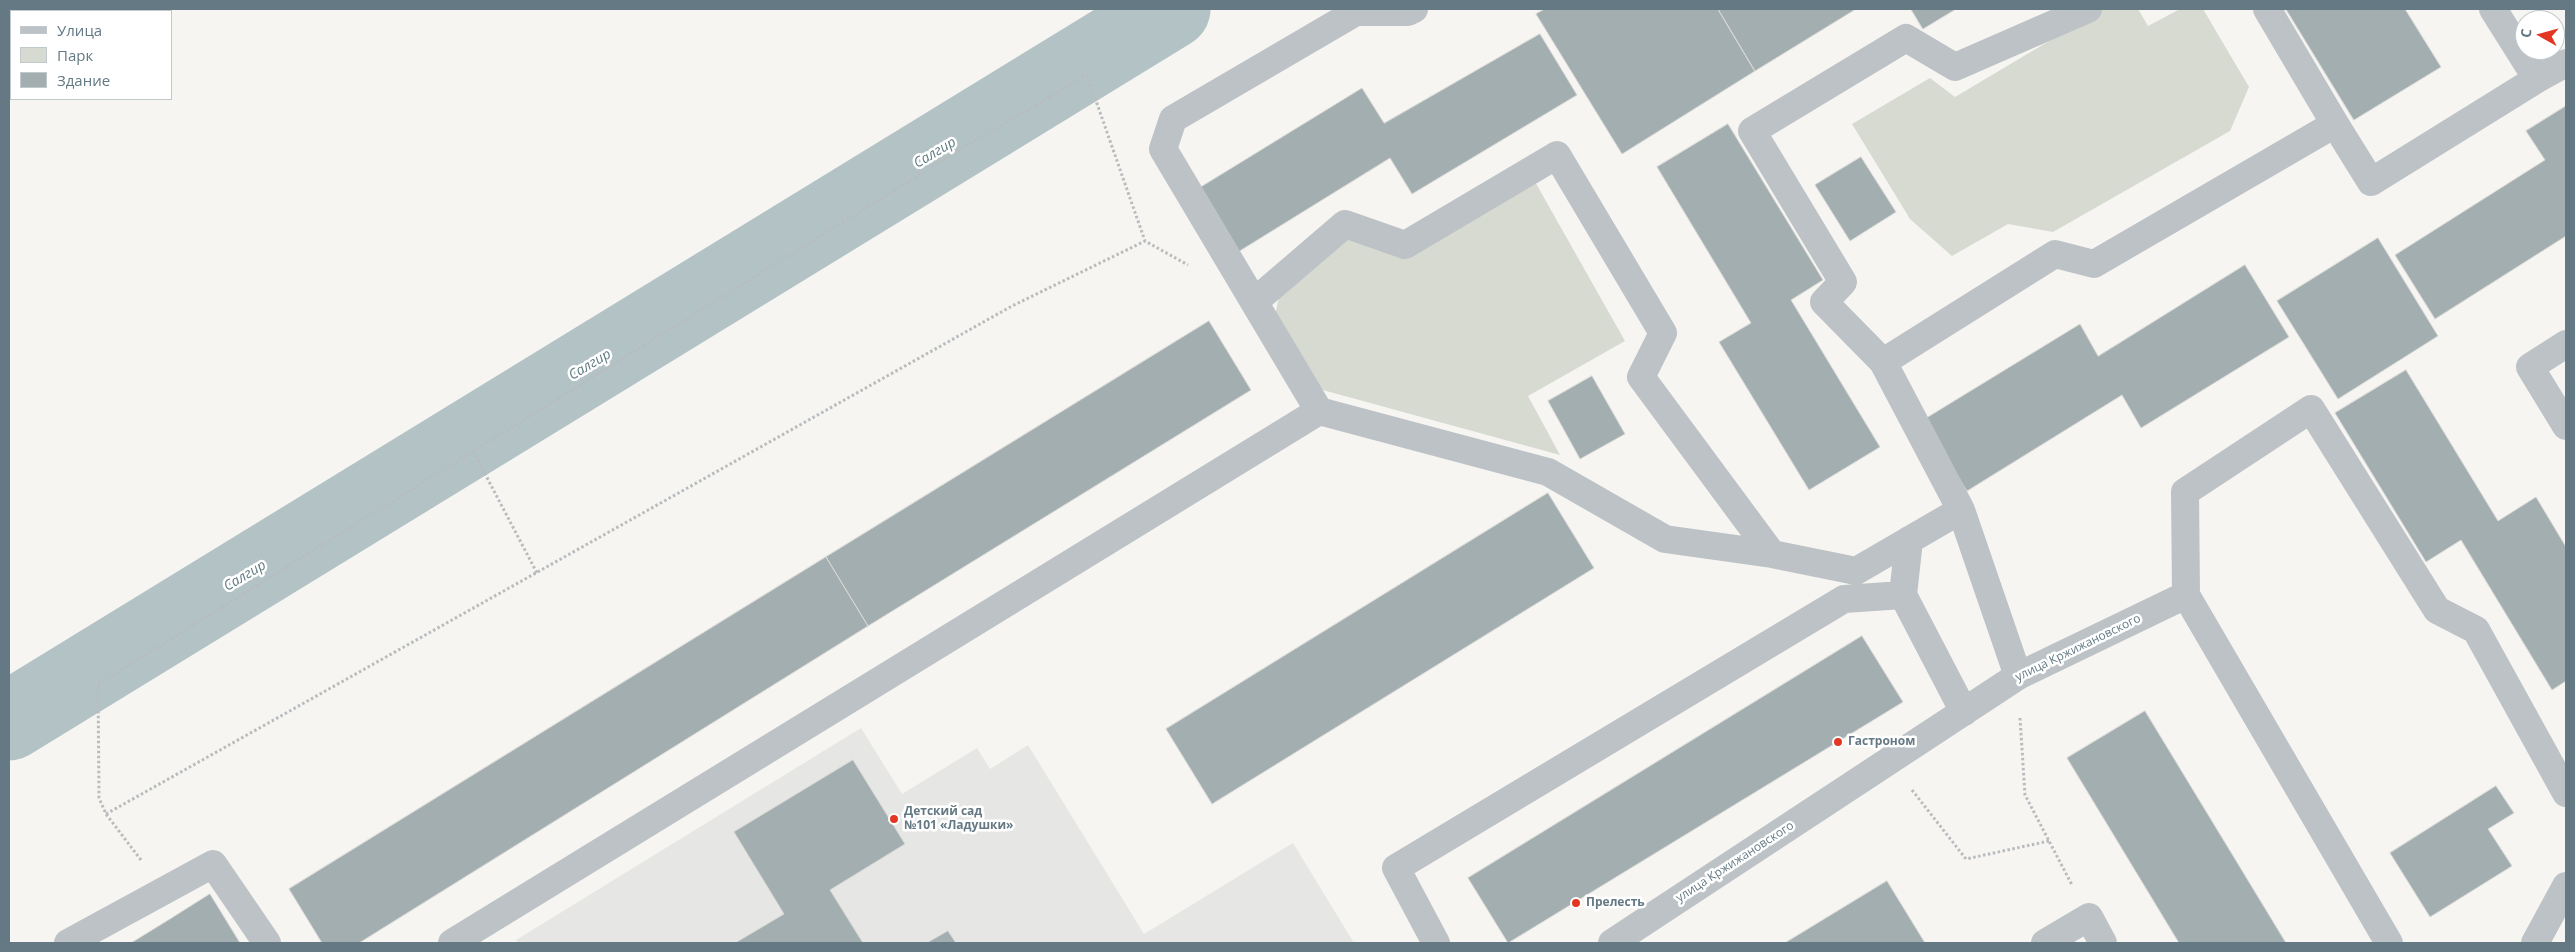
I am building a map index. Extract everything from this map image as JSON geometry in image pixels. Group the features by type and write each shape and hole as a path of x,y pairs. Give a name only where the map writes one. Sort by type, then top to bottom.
{"street":[{"path":"1414,9 1408,12 1356,12 1173,120 1163,149 1319,411 1548,472 1665,539 1772,554 1856,571 1961,510"},
{"path":"2018,676 1961,510 1883,362 1824,302 1843,282 1752,131 1906,38 1955,67 2088,9"},
{"path":"2267,9 2371,182 2566,63"},
{"path":"2493,9 2537,79"},
{"path":"1883,362 2055,254 2094,264 2335,124"},
{"path":"1254,302 1345,224 1405,245 1557,155 1663,333 1641,377 1772,554"},
{"path":"2566,344 2530,366 2566,426"},
{"path":"2389,943 2186,596 2185,492 2311,409 2437,610 2476,630 2566,793"},
{"path":"452,943 1319,411"},
{"path":"1910,540 1904,595 1964,712"},
{"path":"1436,943 1396,868 1844,599 1904,595"},
{"name":"улица Кржижановского","path":"1612,943 2018,676 2186,596"},
{"path":"68,943 213,864 267,943"},
{"path":"2535,943 2566,886"},
{"path":"2045,943 2089,917 2103,943"}],"path":[{"path":"164,890 106,814 99,798 98,684 1086,74 1145,241 1196,269"},
{"path":"106,814 1012,306 1145,241"},
{"path":"473,451 537,573"},
{"path":"2018,676 2025,795 2089,917"},
{"path":"1889,760 1966,859 2049,841"}],"shaded area":[{"name":"Детский сад №101 «Ладушки»","path":"861,728 902,794 977,748 990,769 1028,745 1144,934 1293,843 1354,943 518,943 516,940"}],"green space":[{"path":"2103,9 2138,9 2148,26 2180,9 2203,9 2249,87 2230,131 2053,232 2008,224 1952,256 1910,219 1852,124 1930,78 1955,97"},
{"path":"1534,180 1625,341 1528,396 1560,455 1308,386 1273,325 1285,268 1343,235 1405,257"}],"building":[{"path":"1545,9 1718,9 1755,71 1622,154 1536,14"},
{"path":"1718,9 1856,9 1755,71"},
{"path":"1911,9 1956,9 1923,29"},
{"path":"2286,9 2405,9 2441,67 2354,120"},
{"path":"1540,34 1577,95 1412,194 1390,158 1238,252 1199,188 1362,88 1384,123"},
{"path":"2566,106 2566,236 2435,319 2395,255 2545,160 2526,131"},
{"path":"1728,124 1823,280 1791,300 1880,447 1809,490 1719,342 1751,323 1657,167"},
{"path":"1861,157 1896,212 1850,241 1815,185"},
{"path":"2378,238 2438,336 2338,399 2277,301"},
{"path":"2245,265 2289,337 2141,428 2122,395 1967,491 1923,420 2080,324 2098,356"},
{"path":"1209,321 1251,390 868,626 826,557"},
{"path":"2406,370 2498,521 2536,497 2566,547 2566,681 2552,690 2461,540 2426,562 2335,413"},
{"path":"1592,376 1625,434 1580,459 1548,401"},
{"path":"1548,493 1594,568 1212,804 1166,729"},
{"path":"826,557 868,626 359,943 322,943 289,889"},
{"path":"1862,636 1903,702 1508,943 1468,878"},
{"path":"2145,711 2286,943 2179,943 2067,758"},
{"path":"853,760 905,844 830,890 863,943 735,943 784,914 734,832"},
{"path":"2496,786 2514,813 2488,829 2512,866 2430,917 2390,853"},
{"path":"1887,881 1925,943 1785,943"},
{"path":"210,894 240,943 131,943 170,919"},
{"path":"948,931 956,943 927,943"}],"waterway":[{"name":"Салгир","path":"9,721 1171,9"}],"place":[{"name":"Гастроном","path":"1838,742"},
{"name":"Детский сад №101 «Ладушки»","path":"894,819"},
{"name":"Прелесть","path":"1576,903"}]}
